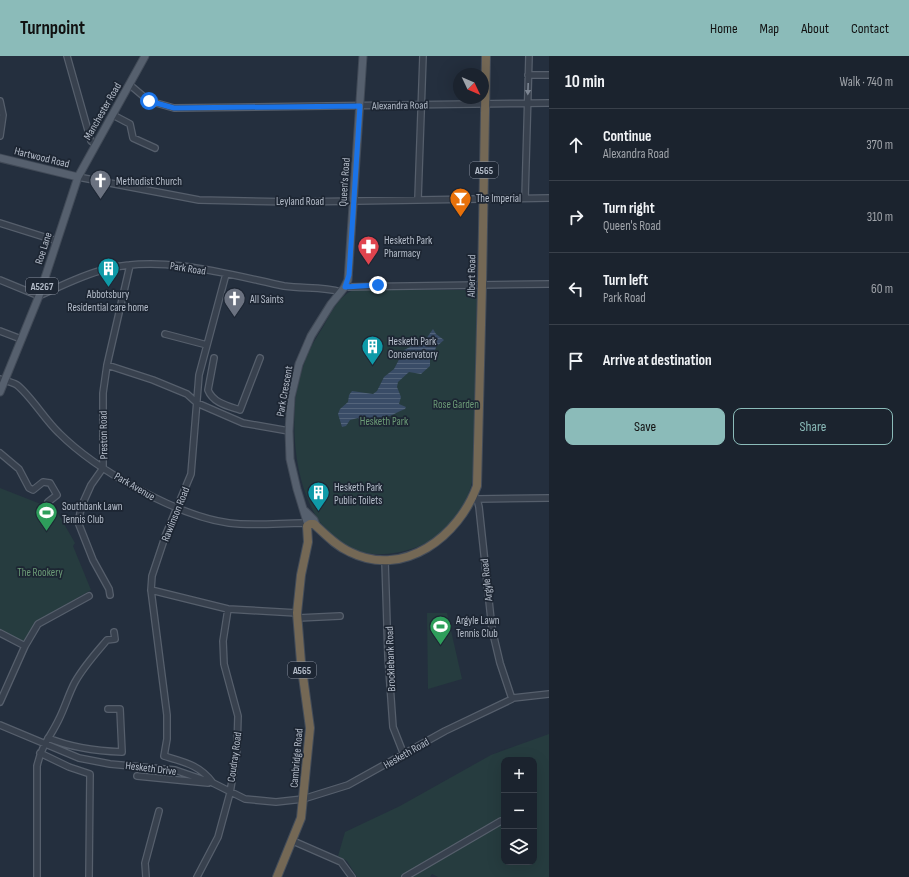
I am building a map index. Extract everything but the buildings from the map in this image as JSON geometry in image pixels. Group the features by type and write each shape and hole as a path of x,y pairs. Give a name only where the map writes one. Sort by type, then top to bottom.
{"highway":[{"name":"Albert Road","path":"486,56 486,68"},
{"name":"Albert Road","path":"475,497 478,476 485,104"},
{"name":"A565","path":"312,528 328,536 349,552 376,560 385,561 407,556 434,545 459,520 475,497"},
{"name":"Cambridge Road","path":"277,877 293,841 301,818 303,799 310,728 301,662 298,616 301,575 312,528"}],"main road":[{"name":"Manchester Road","path":"78,178 145,56"},
{"name":"Queen's Road","path":"331,304 343,289 349,275 363,56"},
{"name":"Hartwood Road","path":"0,158 78,178"},
{"name":"Roe Lane","path":"0,392 2,380 39,296 78,178"},
{"name":"Park Crescent","path":"312,528 297,489 290,459 289,431 292,397 299,364 312,336 331,304"}],"street":[{"path":"67,56 88,134 91,141 96,144"},
{"path":"418,199 420,105 423,56"},
{"path":"525,198 529,56"},
{"path":"528,74 549,75"},
{"name":"Alexandra Road","path":"130,85 149,101 174,108 453,104"},
{"path":"0,101 3,115 0,136"},
{"name":"Alexandra Road","path":"489,103 549,103"},
{"path":"113,115 130,124 133,138 155,148"},
{"name":"Leyland Road","path":"78,178 199,200 295,202 549,198"},
{"path":"0,223 57,241"},
{"name":"Park Road","path":"39,296 82,276 107,269 130,265 161,264 226,274 297,288 330,290 482,284 549,284"},
{"name":"Preston Road","path":"111,595 110,589 93,560 78,522 82,505 91,485 103,468 102,393 106,365 130,265"},
{"name":"Rawlinson Road","path":"213,782 205,772 186,762 164,756 167,738 167,715 151,590 156,563 191,474 199,375 226,274"},
{"path":"0,280 39,296"},
{"path":"0,331 21,339"},
{"path":"165,334 207,345"},
{"path":"237,421 260,358"},
{"path":"203,362 213,361 208,390 214,398 240,410"},
{"path":"106,365 153,380 186,394 198,402 237,421 289,431"},
{"name":"Park Avenue","path":"2,380 17,386 59,433 103,468 141,490 178,508 228,523 298,524 312,528"},
{"path":"217,412 222,403"},
{"path":"0,453 19,469 29,488 33,490 43,482 50,484 57,495 48,502"},
{"path":"475,497 549,498"},
{"name":"Argyle Road","path":"475,497 492,628 501,668 511,696"},
{"path":"468,506 478,513"},
{"name":"Brocklebank Road","path":"385,561 393,727 404,755"},
{"path":"151,590 228,609 298,616 340,616"},
{"path":"0,702 25,646 38,624 89,596"},
{"name":"Coudray Road","path":"196,877 218,837 230,793 239,732 238,716 224,664 223,641 228,609"},
{"path":"37,877 37,766 40,753 59,720 75,682 90,660 107,640 115,639 114,632"},
{"path":"0,633 25,646"},
{"path":"511,696 549,694"},
{"name":"Hesketh Road","path":"303,799 348,785 445,731 507,701 511,701 511,696"},
{"path":"48,738 65,745 98,751 122,752 120,709 108,709"},
{"name":"Hesketh Drive","path":"0,725 79,758 122,765 175,770 213,782 230,793 245,799 264,802 303,799"},
{"path":"40,753 69,767 90,774 89,877"},
{"path":"137,776 213,782"},
{"path":"146,877 145,863 159,811"},
{"path":"405,877 501,821"},
{"path":"293,841 341,862 352,877"}],"green space":[{"name":"Hesketh Park","path":"353,290 474,290 477,293 473,478 470,489 461,510 454,520 438,536 417,547 384,554 356,550 334,538 317,518 305,493 298,465 295,435 295,401 304,364 311,346 335,306 343,297"},
{"name":"The Rookery","path":"0,488 56,510 75,543 73,546 91,590 37,621 25,643 0,631"},
{"name":"Argyle Lawn Tennis Club","path":"427,613 447,613 462,679 428,689"},
{"path":"549,734 549,877 438,877 432,874 430,877 357,877 347,861 338,856 345,832 400,806 491,755"}],"water":[{"path":"433,329 436,334 444,340 436,347 434,354 430,356 430,366 421,374 409,372 398,382 397,387 401,397 399,404 406,407 405,409 380,419 377,426 369,426 358,418 350,420 346,426 342,427 338,414 340,409 348,402 349,395 352,391 373,394 377,391 384,377 394,369 404,350 412,346 421,346"}],"place":[{"name":"Methodist Church","path":"100,200"},
{"name":"The Imperial","path":"461,218"},
{"name":"Hesketh Park Pharmacy","path":"368,266"},
{"name":"Abbotsbury Residential care home","path":"108,288"},
{"name":"All Saints","path":"235,318"},
{"name":"Hesketh Park Conservatory","path":"373,366"},
{"name":"Hesketh Park Public Toilets","path":"318,512"},
{"name":"Southbank Lawn Tennis Club","path":"46,532"},
{"name":"Argyle Lawn Tennis Club","path":"441,646"}],"route":[{"path":"149,101 174,108 360,106 349,275 345,287 378,285"}],"park label":[{"name":"Rose Garden","path":"456,404"}]}
